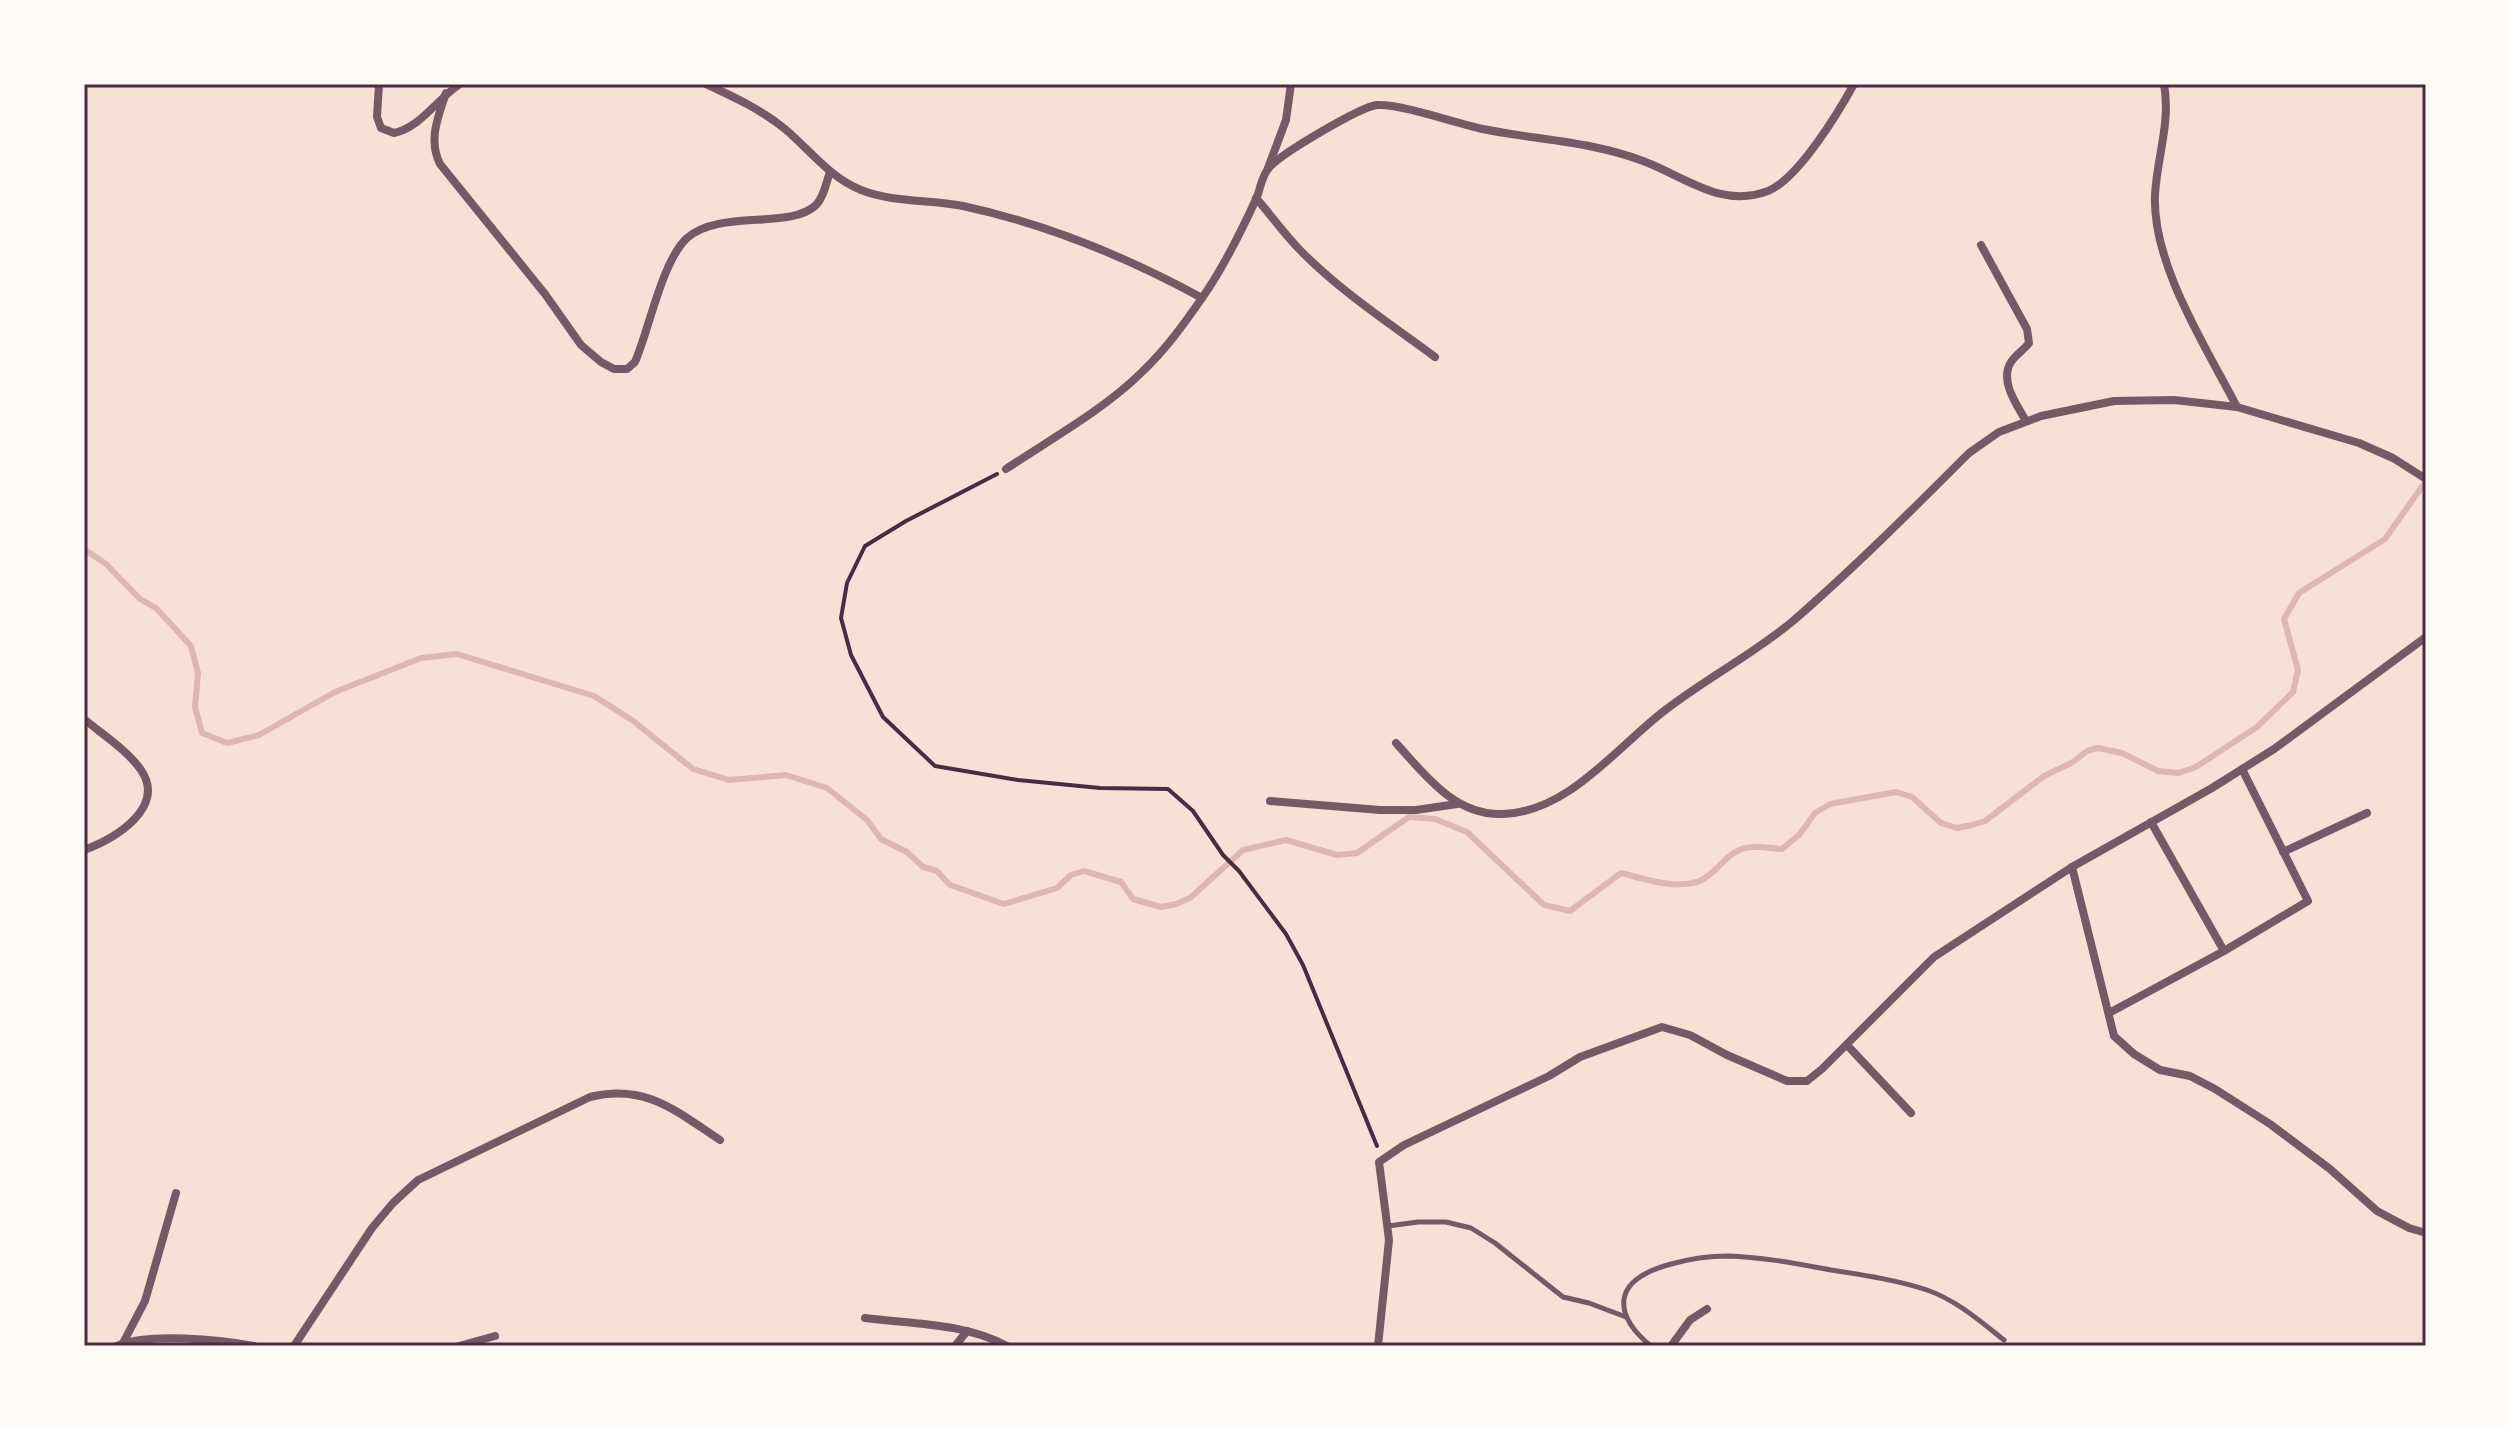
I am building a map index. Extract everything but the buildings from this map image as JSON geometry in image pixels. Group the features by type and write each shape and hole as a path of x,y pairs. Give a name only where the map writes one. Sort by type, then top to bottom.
{"street":[{"path":"379,84 377,117 381,128 389,132 411,126 460,84"},
{"path":"706,84 766,115 830,172 858,189 874,195 962,206 1030,224 1124,259 1202,298"},
{"path":"1006,469 1102,404 1140,374 1178,332 1218,276 1256,198 1286,120 1291,84"},
{"path":"1268,169 1325,130 1368,107 1378,105 1486,129 1612,150 1645,161 1703,190 1722,195 1757,194 1779,185 1802,163 1854,84"},
{"path":"2164,84 2166,120 2155,196 2161,242 2179,293 2237,407"},
{"path":"446,93 435,133 436,156 440,164 545,294 581,345 601,362 620,370 631,367 635,362 669,267 684,241 707,226 791,216 810,209 822,197 830,172"},
{"path":"1256,198 1319,268 1435,357"},
{"path":"1981,245 2024,321 2030,338 2024,350 2012,360 2007,374 2013,399 2026,421"},
{"path":"1270,801 1389,811 1457,804 1486,813 1519,812 1539,805 1575,786 1687,693 1746,658 1792,621 1969,453 1999,432 2041,416 2114,401 2174,400 2237,407 2359,443 2393,458 2426,479"},
{"path":"1378,1346 1389,1240 1379,1162 1404,1145 1549,1076 1580,1057 1662,1027 1690,1035 1739,1061 1787,1081 1807,1081 1934,957 2072,867 2242,769 2302,729 2426,637"},
{"path":"84,719 133,760 142,772 147,793 141,812 127,827 84,850"},
{"path":"1396,743 1457,804"},
{"path":"2109,1013 2308,901 2242,769"},
{"path":"2283,852 2367,813"},
{"path":"2151,822 2224,951"},
{"path":"2072,867 2114,1036 2134,1054 2160,1070 2190,1076 2215,1089 2270,1124 2330,1169 2377,1211 2391,1220 2426,1233"},
{"path":"1847,1045 1911,1113"},
{"path":"294,1346 382,1216 418,1180 442,1166 607,1092 635,1094 665,1104 720,1140"},
{"path":"120,1345 145,1301 176,1193"},
{"path":"1671,1346 1690,1320 1707,1309"},
{"path":"865,1318 967,1331 993,1338 1007,1346"},
{"path":"955,1346 967,1331"},
{"path":"459,1346 495,1336"},
{"path":"120,1345 171,1339 253,1346"}],"lane":[{"path":"1387,1226 1446,1222 1471,1228 1495,1243 1563,1297 1626,1317"},
{"path":"1651,1346 1626,1317 1623,1302 1626,1290 1632,1283 1644,1273 1703,1258 1741,1257 1860,1275 1926,1290 1955,1304 2004,1340"}],"path":[{"path":"1006,469 865,546 847,583 841,618 851,655 883,717 935,766 1018,780 1168,789 1193,811 1223,855 1239,871 1286,934 1303,965 1377,1145 1379,1162"}],"waterway":[{"path":"84,549 106,564 140,599 156,608 191,646 198,673 195,707 202,733 227,743 259,735 335,692 421,658 457,654 594,696 632,720 693,769 729,780 786,775 827,788 867,820 881,839 907,852 923,867 937,871 950,885 1004,904 1057,888 1071,875 1084,871 1121,882 1133,899 1161,907 1176,904 1190,898 1243,850 1286,840 1337,855 1357,853 1409,817 1435,819 1467,832 1544,905 1570,911 1621,873 1659,882 1688,884 1703,879 1742,849 1782,849 1800,834 1815,813 1830,804 1896,792 1912,797 1941,823 1957,828 1985,821 2044,776 2073,762 2087,751 2098,748 2122,753 2158,771 2178,773 2196,767 2257,727 2293,692 2298,670 2284,619 2299,593 2385,539 2426,481"}]}
